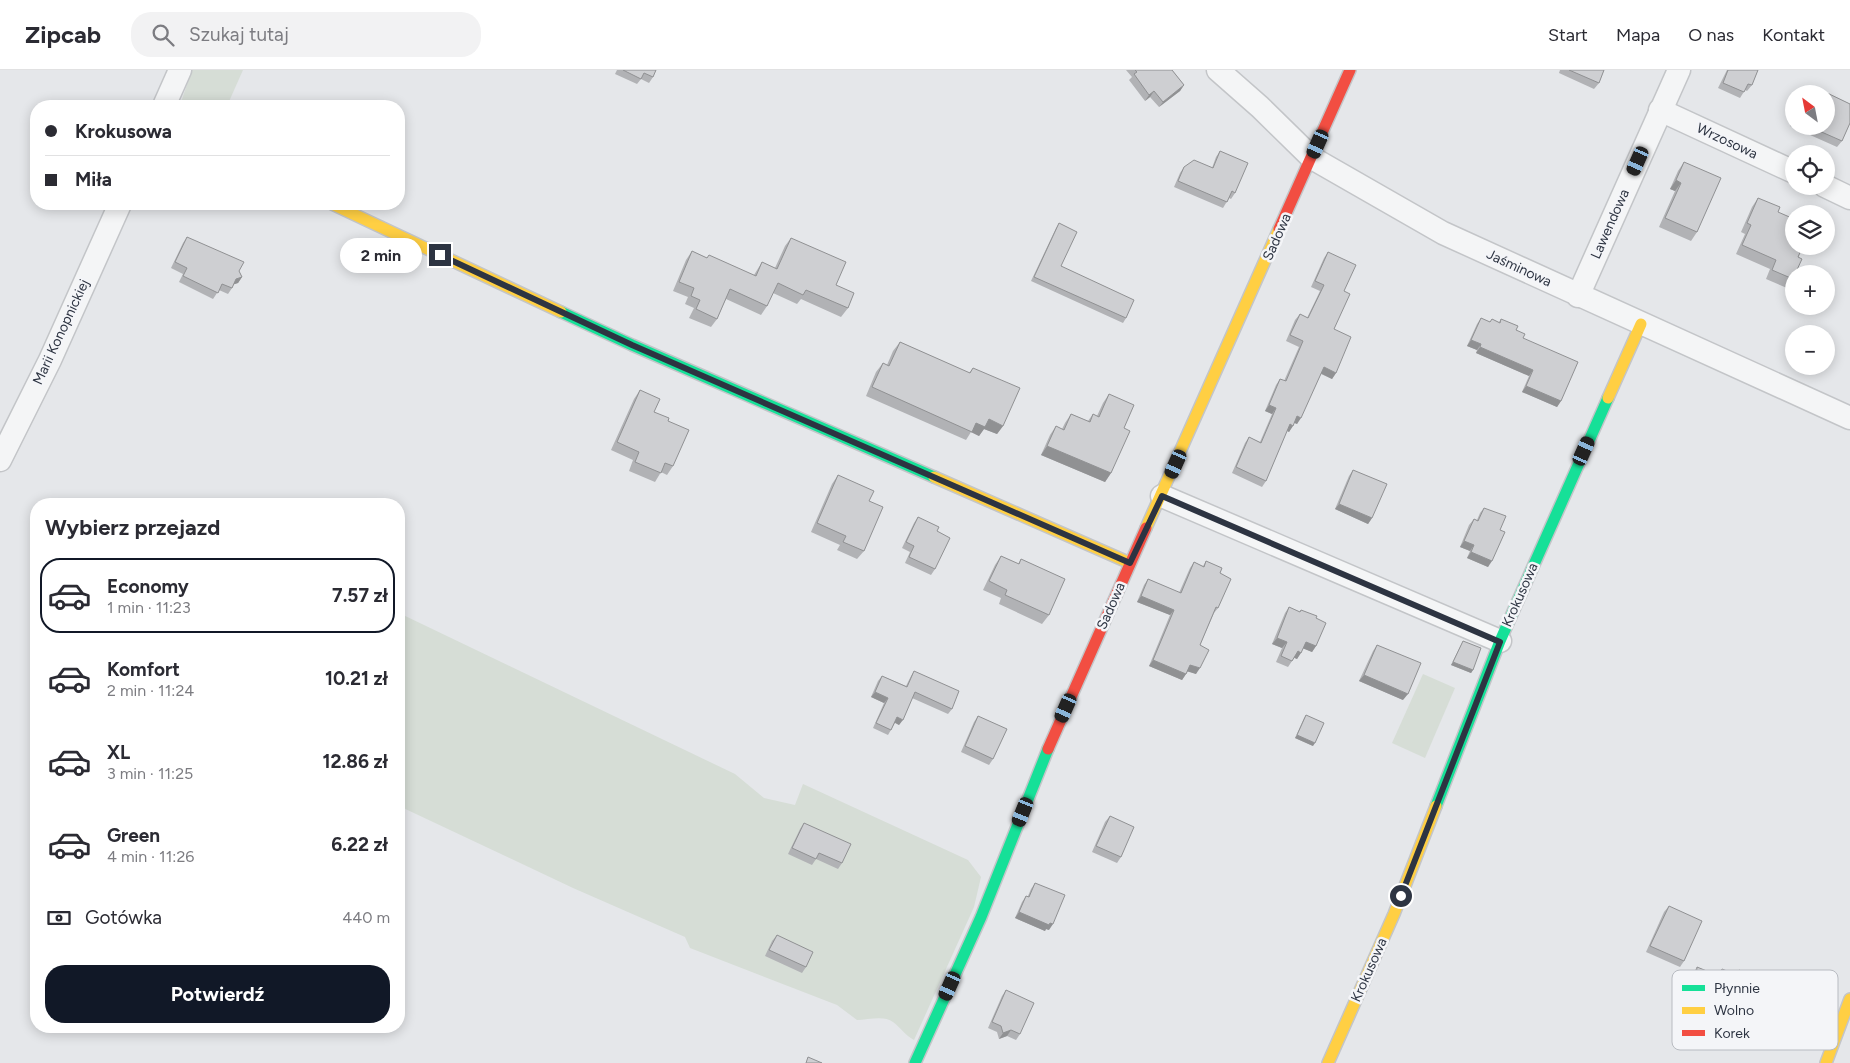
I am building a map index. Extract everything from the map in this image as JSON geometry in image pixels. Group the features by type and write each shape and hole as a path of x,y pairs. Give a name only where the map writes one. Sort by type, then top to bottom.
{"street":[{"path":"167,100 180,70"},
{"name":"Jaśminowa","path":"1218,70 1260,107 1312,158 1443,234 1850,418"},
{"name":"Sadowa","path":"915,1063 981,917 1050,742 1162,496 1350,70"},
{"name":"Lawendowa","path":"1578,296 1679,70"},
{"name":"Wrzosowa","path":"1660,110 1785,168"},
{"path":"1835,191 1850,198"},
{"name":"Marii Konopnickiej","path":"0,460 50,360 117,210"},
{"path":"345,210 632,345 1130,563"},
{"name":"Krokusowa","path":"1328,1063 1394,914 1500,642 1641,324"},
{"path":"1162,496 1500,642"},
{"path":"1838,1032 1850,1000"},
{"path":"1826,1063 1831,1050"}],"shaded area":[{"path":"192,70 243,70 230,100 182,100"},
{"path":"405,616 735,774 764,798 795,805 803,784 968,860 981,877 974,907 914,1040 889,1020 881,1018 857,1020 837,1005 690,948 685,937 573,888 405,809"},
{"path":"1423,674 1455,688 1425,758 1392,743"}],"building":[{"path":"623,70 656,70 653,77 644,73 641,79"},
{"path":"1135,70 1172,70 1184,85 1163,102 1154,91 1149,95 1134,74 1137,72"},
{"path":"1569,70 1604,70 1599,83"},
{"path":"1728,70 1758,70 1752,85 1748,84 1744,92 1723,83"},
{"path":"1835,97 1850,104 1850,123 1842,141 1828,135 1835,135"},
{"path":"1220,151 1248,163 1235,193 1232,191 1227,202 1178,181 1184,167 1194,160 1213,168"},
{"path":"1684,162 1721,178 1697,232 1665,218 1681,183 1676,180"},
{"path":"1758,198 1780,207 1778,212 1785,215 1785,255 1799,255 1798,257 1802,259 1799,265 1785,265 1785,276 1772,270 1776,260 1742,245 1751,225 1747,223"},
{"path":"1059,223 1077,232 1061,266 1134,300 1126,318 1034,277"},
{"path":"187,237 244,262 239,271 242,277 236,279 232,288 222,284 218,293 183,276 187,268 175,262"},
{"path":"791,238 846,262 836,285 854,293 848,308 806,290 803,295 778,283 767,306 730,289 717,319 696,309 700,300 691,296 694,288 679,282 692,251 707,258 709,255 756,276 762,262 777,269"},
{"path":"1328,252 1356,265 1344,291 1350,294 1334,329 1351,337 1336,373 1324,367 1301,418 1297,416 1293,426 1290,424 1266,481 1236,467 1249,437 1261,443 1276,408 1269,405 1280,379 1286,381 1303,341 1290,335 1300,314 1308,318 1324,285 1315,281"},
{"path":"1481,318 1490,322 1492,319 1500,323 1501,319 1518,326 1516,330 1525,334 1523,338 1578,362 1561,401 1526,386 1533,370 1480,347 1481,344 1471,340"},
{"path":"900,342 970,373 973,368 1020,388 1003,426 989,419 985,427 976,423 972,432 872,387 883,363 889,366"},
{"path":"640,390 660,399 654,412 669,418 668,421 689,430 673,466 665,463 661,473 635,462 639,452 617,442"},
{"path":"1109,394 1134,405 1124,428 1130,431 1111,473 1047,446 1056,426 1064,430 1071,414 1090,422 1093,414 1099,417"},
{"path":"1353,470 1387,484 1372,518 1339,504"},
{"path":"838,475 874,491 869,501 883,507 864,551 843,542 846,536 817,523"},
{"path":"1484,508 1506,516 1500,530 1505,532 1492,561 1471,552 1474,545 1464,541 1474,519 1478,521"},
{"path":"918,517 939,527 937,531 950,538 935,569 909,557 914,546 906,542"},
{"path":"1001,556 1019,564 1021,559 1065,579 1049,615 1005,595 1007,590 989,581"},
{"path":"1206,561 1222,568 1220,573 1231,579 1218,608 1216,607 1200,645 1209,650 1200,668 1190,665 1186,674 1153,660 1174,610 1141,596 1148,579 1181,593 1194,562 1204,567"},
{"path":"1289,607 1317,616 1316,618 1326,623 1316,646 1306,642 1301,653 1298,651 1292,661 1281,656 1287,642 1277,638"},
{"path":"1463,641 1481,648 1473,670 1453,662"},
{"path":"1377,645 1421,663 1408,694 1364,675"},
{"path":"914,671 959,691 952,709 915,692 903,720 897,717 891,730 876,723 888,698 875,692 882,676 907,687"},
{"path":"1306,715 1324,723 1315,743 1297,735"},
{"path":"978,716 1007,729 993,759 965,746"},
{"path":"1110,816 1134,827 1121,857 1096,846"},
{"path":"804,823 851,844 842,863 819,853 816,859 792,848"},
{"path":"1035,883 1065,895 1053,924 1050,923 1049,925 1019,912 1026,896 1029,897"},
{"path":"1669,906 1702,921 1684,961 1650,946"},
{"path":"777,935 813,952 806,967 769,950"},
{"path":"1006,990 1034,1003 1020,1034 1011,1030 1003,1033 1001,1026 992,1022"},
{"path":"808,1057 822,1063 806,1063"}],"traffic: fast":[{"path":"561,312 934,477"},
{"path":"1436,806 1500,641 1608,398"},
{"path":"915,1063 981,917 1048,749"}],"traffic: slow":[{"path":"345,210 561,312"},
{"path":"1146,528 1279,229"},
{"path":"1608,398 1641,324"},
{"path":"934,477 1130,563"},
{"path":"1328,1063 1394,914 1436,806"},
{"path":"1838,1031 1850,999"},
{"path":"1826,1063 1831,1050"}],"traffic: jam":[{"path":"1279,229 1350,70"},
{"path":"1048,749 1146,528"}],"route":[{"path":"440,255 632,345 1130,563 1162,496 1500,642 1401,896"}]}
